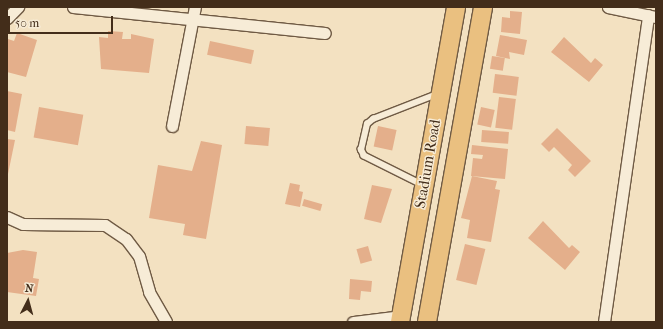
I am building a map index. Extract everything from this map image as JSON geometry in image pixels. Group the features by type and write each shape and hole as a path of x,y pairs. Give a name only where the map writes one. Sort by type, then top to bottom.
{"main road":[{"name":"Stadium Road","path":"400,319 456,7"},
{"name":"Stadium Road","path":"427,322 483,7"}],"street":[{"path":"7,18 18,7"},
{"path":"73,7 325,33"},
{"path":"172,126 190,20 195,7"},
{"path":"604,322 652,16 608,7"},
{"path":"7,217 23,224 105,225 126,239 139,256 149,292 166,322"},
{"path":"353,322 400,319"}],"lane":[{"path":"424,186 364,156 361,150 367,124 373,119 441,92"}],"building":[{"path":"510,11 522,12 520,34 501,32 502,17 510,18"},
{"path":"108,31 123,32 122,39 131,39 131,34 154,39 149,73 101,69 99,37 108,38"},
{"path":"17,33 37,40 26,77 7,72 8,39 14,41"},
{"path":"500,35 527,40 524,55 509,52 510,59 496,56"},
{"path":"564,37 591,63 595,58 603,65 589,82 551,52"},
{"path":"210,41 254,50 251,64 207,55"},
{"path":"492,56 505,58 503,71 490,69"},
{"path":"495,74 519,77 517,96 493,93"},
{"path":"7,91 22,94 15,132 7,130"},
{"path":"499,97 516,99 512,130 495,128"},
{"path":"39,107 83,115 78,145 34,138"},
{"path":"481,107 495,110 491,128 477,125"},
{"path":"246,126 270,128 268,146 244,144"},
{"path":"378,126 397,130 392,150 374,147"},
{"path":"557,128 591,161 575,177 568,170 572,165 554,147 549,152 541,144"},
{"path":"482,130 509,132 508,144 481,142"},
{"path":"7,139 15,140 8,174 7,174"},
{"path":"201,141 222,145 206,239 183,235 185,224 149,218 158,165 192,171"},
{"path":"472,145 508,149 505,179 471,176 473,158 482,159 483,155 471,154"},
{"path":"472,176 497,181 495,189 500,190 491,242 467,238 470,220 461,218"},
{"path":"290,183 300,185 299,191 303,192 300,207 285,204"},
{"path":"372,185 392,189 381,223 364,219"},
{"path":"304,199 322,204 320,211 302,206"},
{"path":"543,221 569,248 572,245 580,252 565,270 528,238"},
{"path":"465,244 485,249 476,285 456,280"},
{"path":"368,246 372,260 361,264 356,249"},
{"path":"23,250 37,252 33,278 39,279 36,296 7,292 7,253"},
{"path":"350,279 372,281 371,292 361,291 360,300 349,299"}]}
